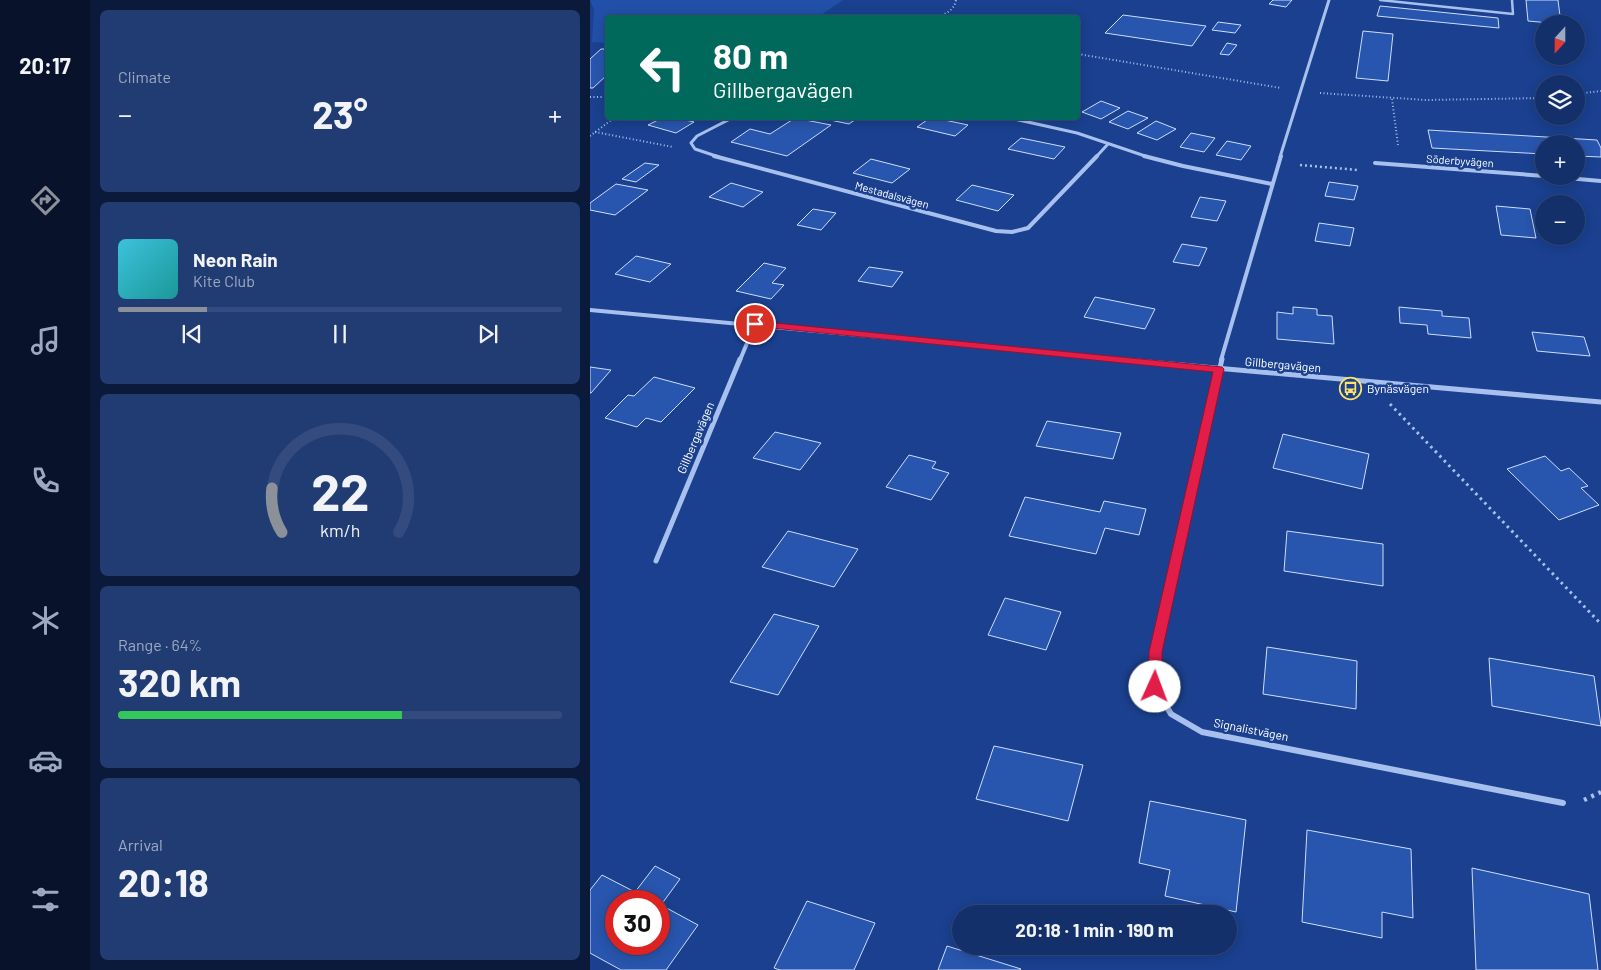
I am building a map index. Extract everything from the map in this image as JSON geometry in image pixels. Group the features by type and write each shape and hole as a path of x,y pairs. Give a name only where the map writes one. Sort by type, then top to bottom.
{"street":[{"path":"1219,369 1278,162 1328,0"},
{"path":"695,149 692,143 697,136 728,120"},
{"path":"1019,120 1077,133 1183,166 1272,184"},
{"name":"Mestadalsvägen","path":"695,149 972,226 1012,232 1028,228 1108,144"},
{"name":"Söderbyvägen","path":"1376,163 1535,175"},
{"name":"Söderbyvägen","path":"1585,180 1601,181"},
{"name":"Gillbergavägen","path":"590,310 1219,369 1601,402"},
{"name":"Gillbergavägen","path":"656,561 755,324"},
{"name":"Signalistvägen","path":"1219,369 1156,652 1155,687 1171,714 1202,732 1563,803"}],"lane":[{"path":"1380,0 1512,14 1512,0"}],"path":[{"path":"943,15 948,13 956,4 956,0"},
{"path":"1585,93 1601,91"},
{"path":"590,97 605,97"},
{"path":"1392,98 1400,165"},
{"path":"590,136 611,120"},
{"path":"595,132 671,147 695,149"},
{"path":"1278,162 1365,170 1375,169 1376,163"},
{"path":"1381,383 1385,398 1601,624"}],"shaded area":[{"path":"590,0 843,0 821,15 605,15 605,43 592,42 594,10"}],"building":[{"path":"1273,0 1292,0 1286,7 1269,4"},
{"path":"1526,0 1558,0 1560,15 1535,15 1535,22 1528,21"},
{"path":"1380,6 1498,18 1499,28 1377,16"},
{"path":"1123,15 1206,26 1192,46 1105,33"},
{"path":"1218,22 1241,25 1235,33 1212,30"},
{"path":"1363,31 1393,34 1388,81 1356,78"},
{"path":"1227,43 1237,45 1229,55 1220,54"},
{"path":"601,49 605,49 605,77 593,88 590,88 590,59"},
{"path":"1101,101 1120,108 1101,119 1082,112"},
{"path":"1128,111 1148,118 1128,129 1109,122"},
{"path":"658,120 686,120 694,122 676,133 648,125"},
{"path":"792,120 805,120 831,125 787,156 731,142 750,129 770,134"},
{"path":"830,120 855,120 849,124"},
{"path":"927,120 944,120 968,125 955,136 917,127"},
{"path":"1156,121 1176,129 1157,140 1137,133"},
{"path":"1428,130 1535,136 1535,154 1432,148"},
{"path":"1191,133 1215,138 1204,152 1180,147"},
{"path":"1021,138 1065,147 1054,159 1008,149"},
{"path":"1585,139 1597,140 1601,148 1601,157 1585,156"},
{"path":"1227,141 1251,146 1241,160 1216,155"},
{"path":"871,159 910,169 892,183 853,173"},
{"path":"645,163 659,165 636,182 622,179"},
{"path":"1329,182 1358,186 1354,200 1325,196"},
{"path":"731,183 763,192 743,207 709,197"},
{"path":"616,184 648,190 615,215 590,210 590,203"},
{"path":"972,185 1014,195 998,211 956,200"},
{"path":"1200,197 1226,201 1217,221 1191,217"},
{"path":"1496,206 1530,209 1535,238 1501,235"},
{"path":"813,209 836,213 821,230 797,225"},
{"path":"1319,223 1354,228 1350,246 1315,241"},
{"path":"1182,244 1207,248 1199,266 1173,262"},
{"path":"636,256 671,264 650,282 615,274"},
{"path":"764,263 786,268 772,283 784,285 771,299 736,291"},
{"path":"869,267 903,272 892,287 858,281"},
{"path":"1095,297 1155,309 1145,329 1084,317"},
{"path":"1293,307 1317,309 1317,315 1332,316 1334,344 1277,339 1277,312 1293,314"},
{"path":"1399,307 1442,311 1442,316 1469,318 1471,338 1428,334 1427,325 1400,323"},
{"path":"1532,332 1584,337 1590,356 1537,351"},
{"path":"590,367 611,370 591,393 590,393"},
{"path":"654,377 695,388 661,422 646,418 637,427 605,418 628,395 634,396"},
{"path":"1047,421 1121,433 1113,459 1036,446"},
{"path":"775,432 821,443 800,470 753,458"},
{"path":"1283,434 1369,454 1362,489 1273,468"},
{"path":"909,455 936,462 932,468 949,473 931,500 886,487"},
{"path":"1545,456 1561,471 1569,468 1588,486 1581,488 1599,505 1559,520 1507,469"},
{"path":"1025,497 1100,512 1104,501 1146,509 1139,535 1105,528 1096,554 1009,536"},
{"path":"788,531 858,549 834,587 762,567"},
{"path":"1287,531 1383,544 1383,586 1284,571"},
{"path":"1005,598 1061,612 1046,650 988,635"},
{"path":"774,614 819,626 778,695 730,682"},
{"path":"1267,647 1357,661 1356,709 1263,694"},
{"path":"1489,658 1594,676 1601,726 1492,706"},
{"path":"994,746 1083,765 1068,821 976,799"},
{"path":"1150,801 1246,820 1237,905 1205,905 1165,896 1170,870 1139,863"},
{"path":"1307,830 1411,849 1413,918 1382,912 1382,938 1302,922"},
{"path":"655,866 680,879 670,893 670,890 637,890"},
{"path":"1472,868 1589,894 1598,970 1476,970"},
{"path":"602,875 631,890 605,890 605,955 670,955 670,910 698,925 666,970 621,970 590,953 590,890"},
{"path":"807,901 875,923 854,970 780,970 774,968"},
{"path":"947,946 952,948 952,955 976,955 1021,969 1020,970 938,970"}],"place":[{"name":"Bynäsvägen","path":"1351,389"}],"route":[{"path":"755,324 1219,369 1156,652 1155,687"}]}
